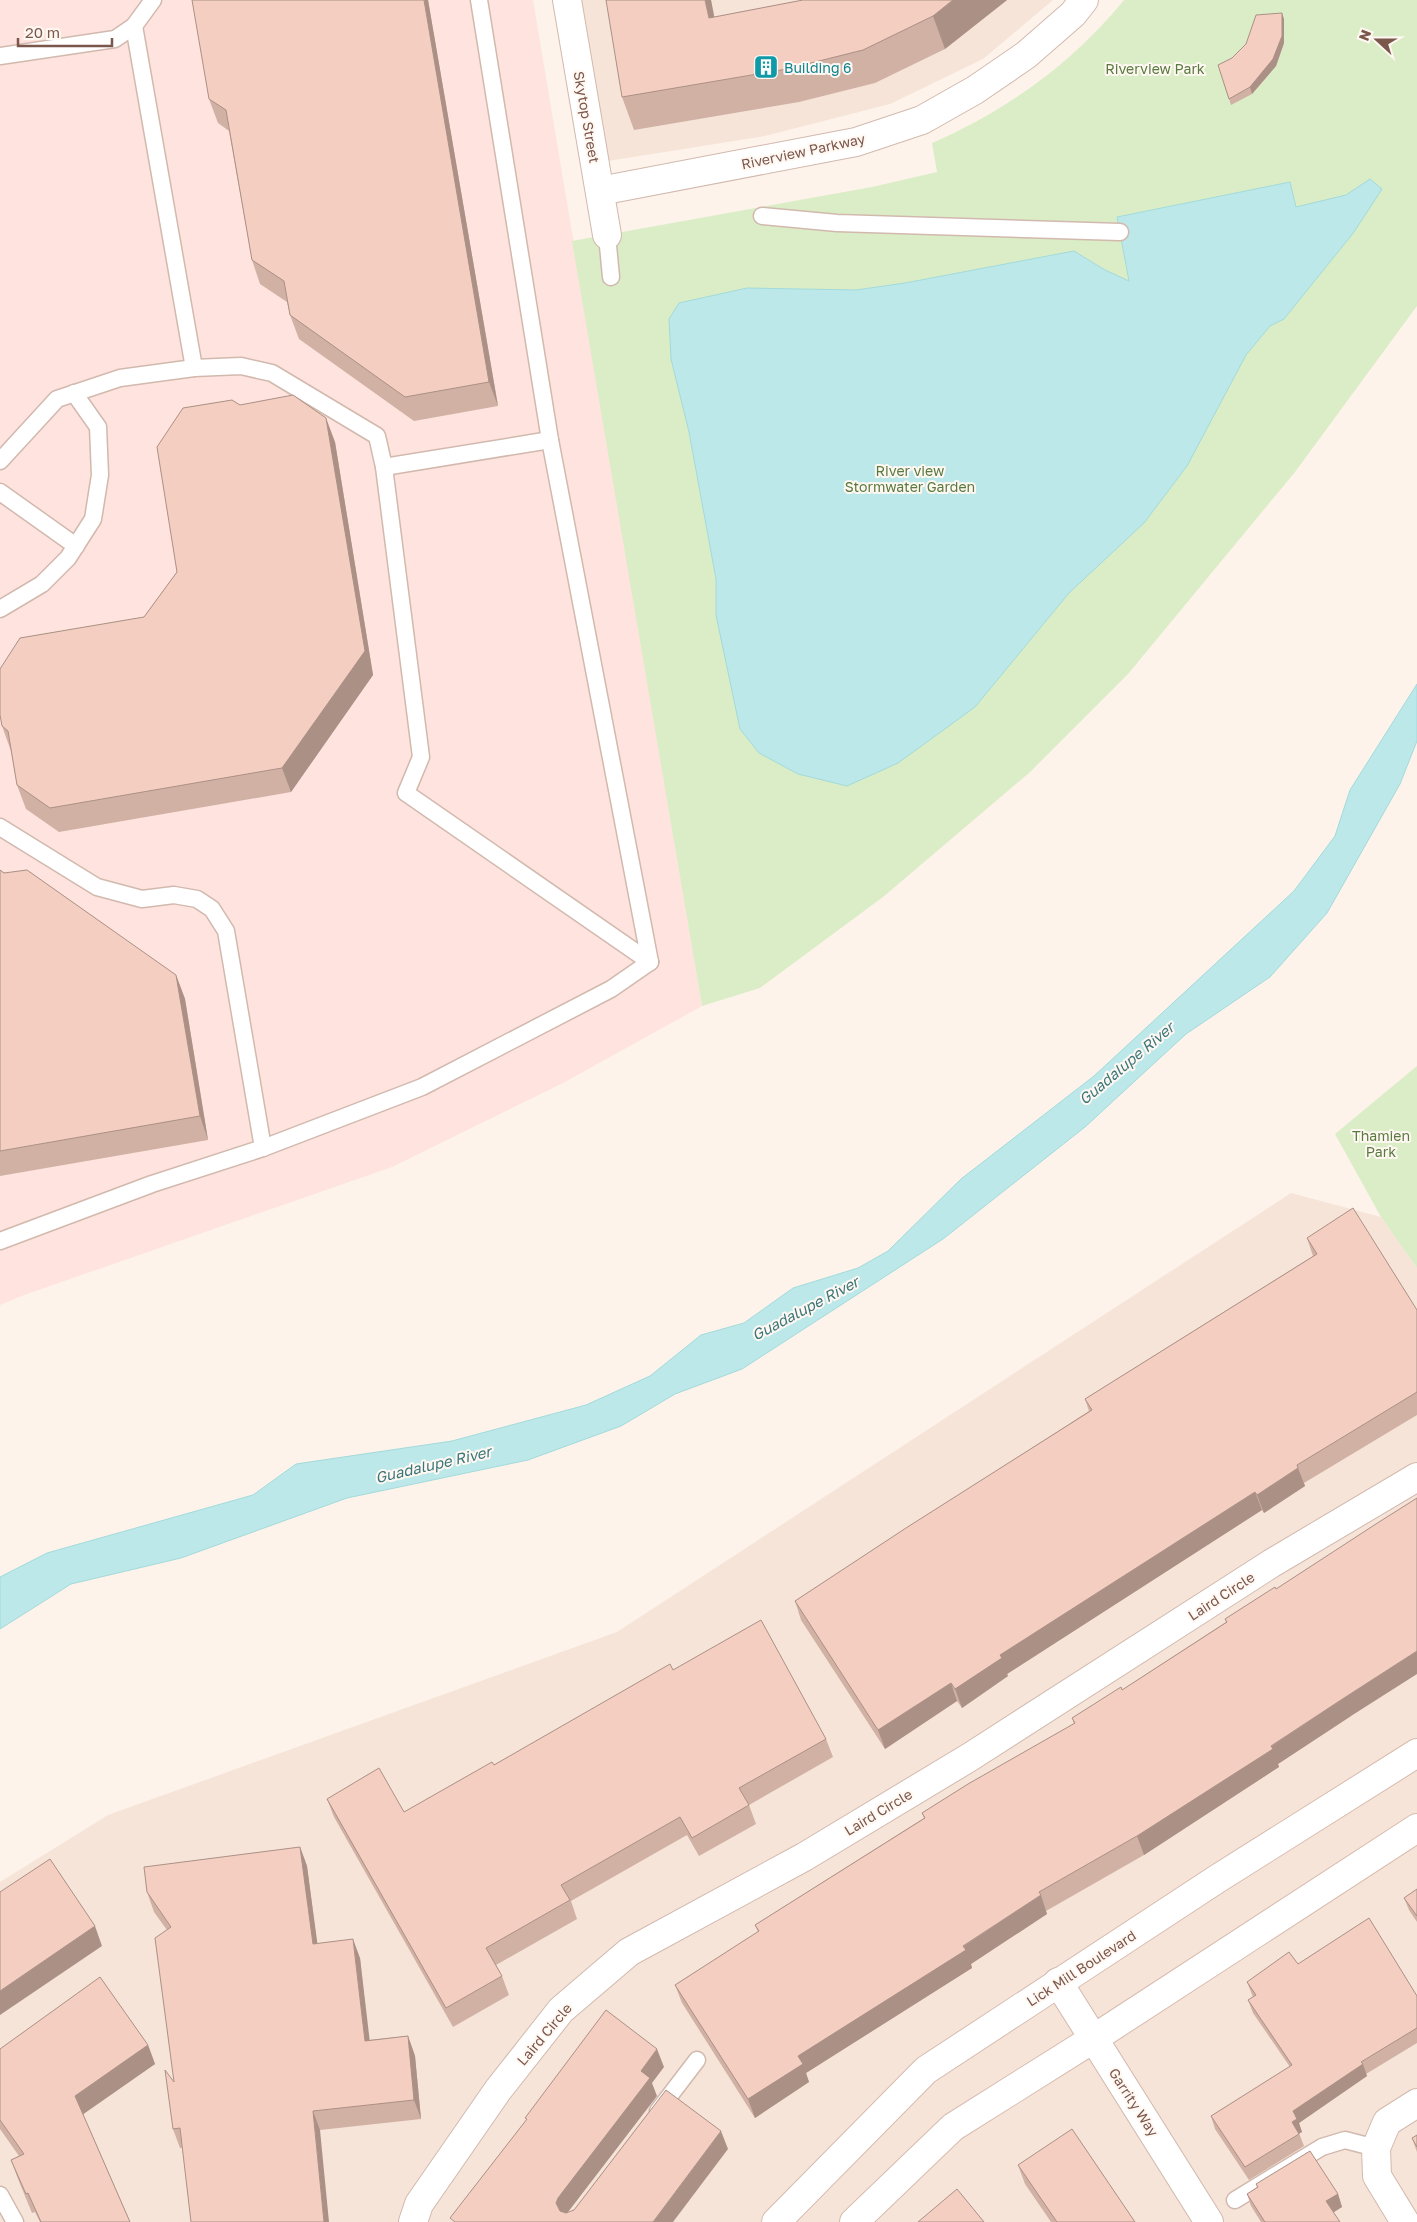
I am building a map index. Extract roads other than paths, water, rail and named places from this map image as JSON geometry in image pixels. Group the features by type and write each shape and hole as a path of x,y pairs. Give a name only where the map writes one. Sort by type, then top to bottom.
{"street":[{"name":"Skytop Street","path":"567,0 607,235"},
{"name":"Riverview Parkway","path":"600,191 856,142 922,120 976,90 1026,55 1073,14 1084,0"},
{"name":"Laird Circle","path":"413,2222 419,2204 492,2098 561,2010 630,1952 804,1857 970,1757 1272,1563 1417,1477"},
{"name":"Lick Mill Boulevard","path":"776,2222 926,2070 1217,1878 1417,1753"},
{"path":"854,2222 953,2127 1093,2039 1417,1828"},
{"name":"Garrity Way","path":"1058,1982 1209,2222"},
{"path":"1405,2222 1377,2176 1376,2148 1387,2122 1417,2102"}],"lane":[{"path":"0,56 115,39 134,26 152,0"},
{"path":"480,0 550,440 650,962"},
{"path":"134,26 194,368"},
{"path":"762,216 836,224 1120,232"},
{"path":"607,235 610,277"},
{"path":"0,461 57,398 120,378 194,368 241,366 272,372 377,436 384,467 422,756 406,793 650,962"},
{"path":"0,609 42,584 68,558 92,518 100,475 98,427 74,393"},
{"path":"384,467 550,440"},
{"path":"0,492 76,546"},
{"path":"0,827 97,887 142,899 174,895 198,899 212,908 226,931 263,1148"},
{"path":"0,1240 152,1184 263,1148 422,1088 611,989 650,962"},
{"path":"650,2122 697,2060"},
{"path":"1235,2200 1322,2147 1345,2140 1376,2148"},
{"path":"0,2195 15,2222"}],"water":[{"path":"1370,179 1382,189 1354,232 1284,319 1270,326 1246,355 1187,466 1144,523 1069,593 975,707 898,763 847,786 798,774 759,753 740,729 716,615 716,579 689,432 671,359 669,319 679,303 747,288 856,290 905,283 1074,251 1105,270 1129,281 1117,217 1290,182 1296,207 1346,195"},
{"name":"Guadalupe River","path":"1417,684 1417,741 1400,784 1327,913 1270,977 1186,1034 1085,1127 943,1239 742,1369 675,1394 621,1426 528,1460 347,1498 181,1558 71,1584 0,1629 0,1577 47,1553 253,1495 296,1464 452,1441 586,1405 650,1376 701,1335 744,1323 793,1288 858,1268 888,1251 961,1179 1094,1076 1294,891 1335,836 1350,790"}],"place":[{"name":"Building 6","path":"766,67"}],"park label":[{"name":"Riverview Park","path":"1155,68"},
{"name":"River view Stormwater Garden","path":"910,478"},
{"name":"Thamien Park","path":"1381,1144"}]}
